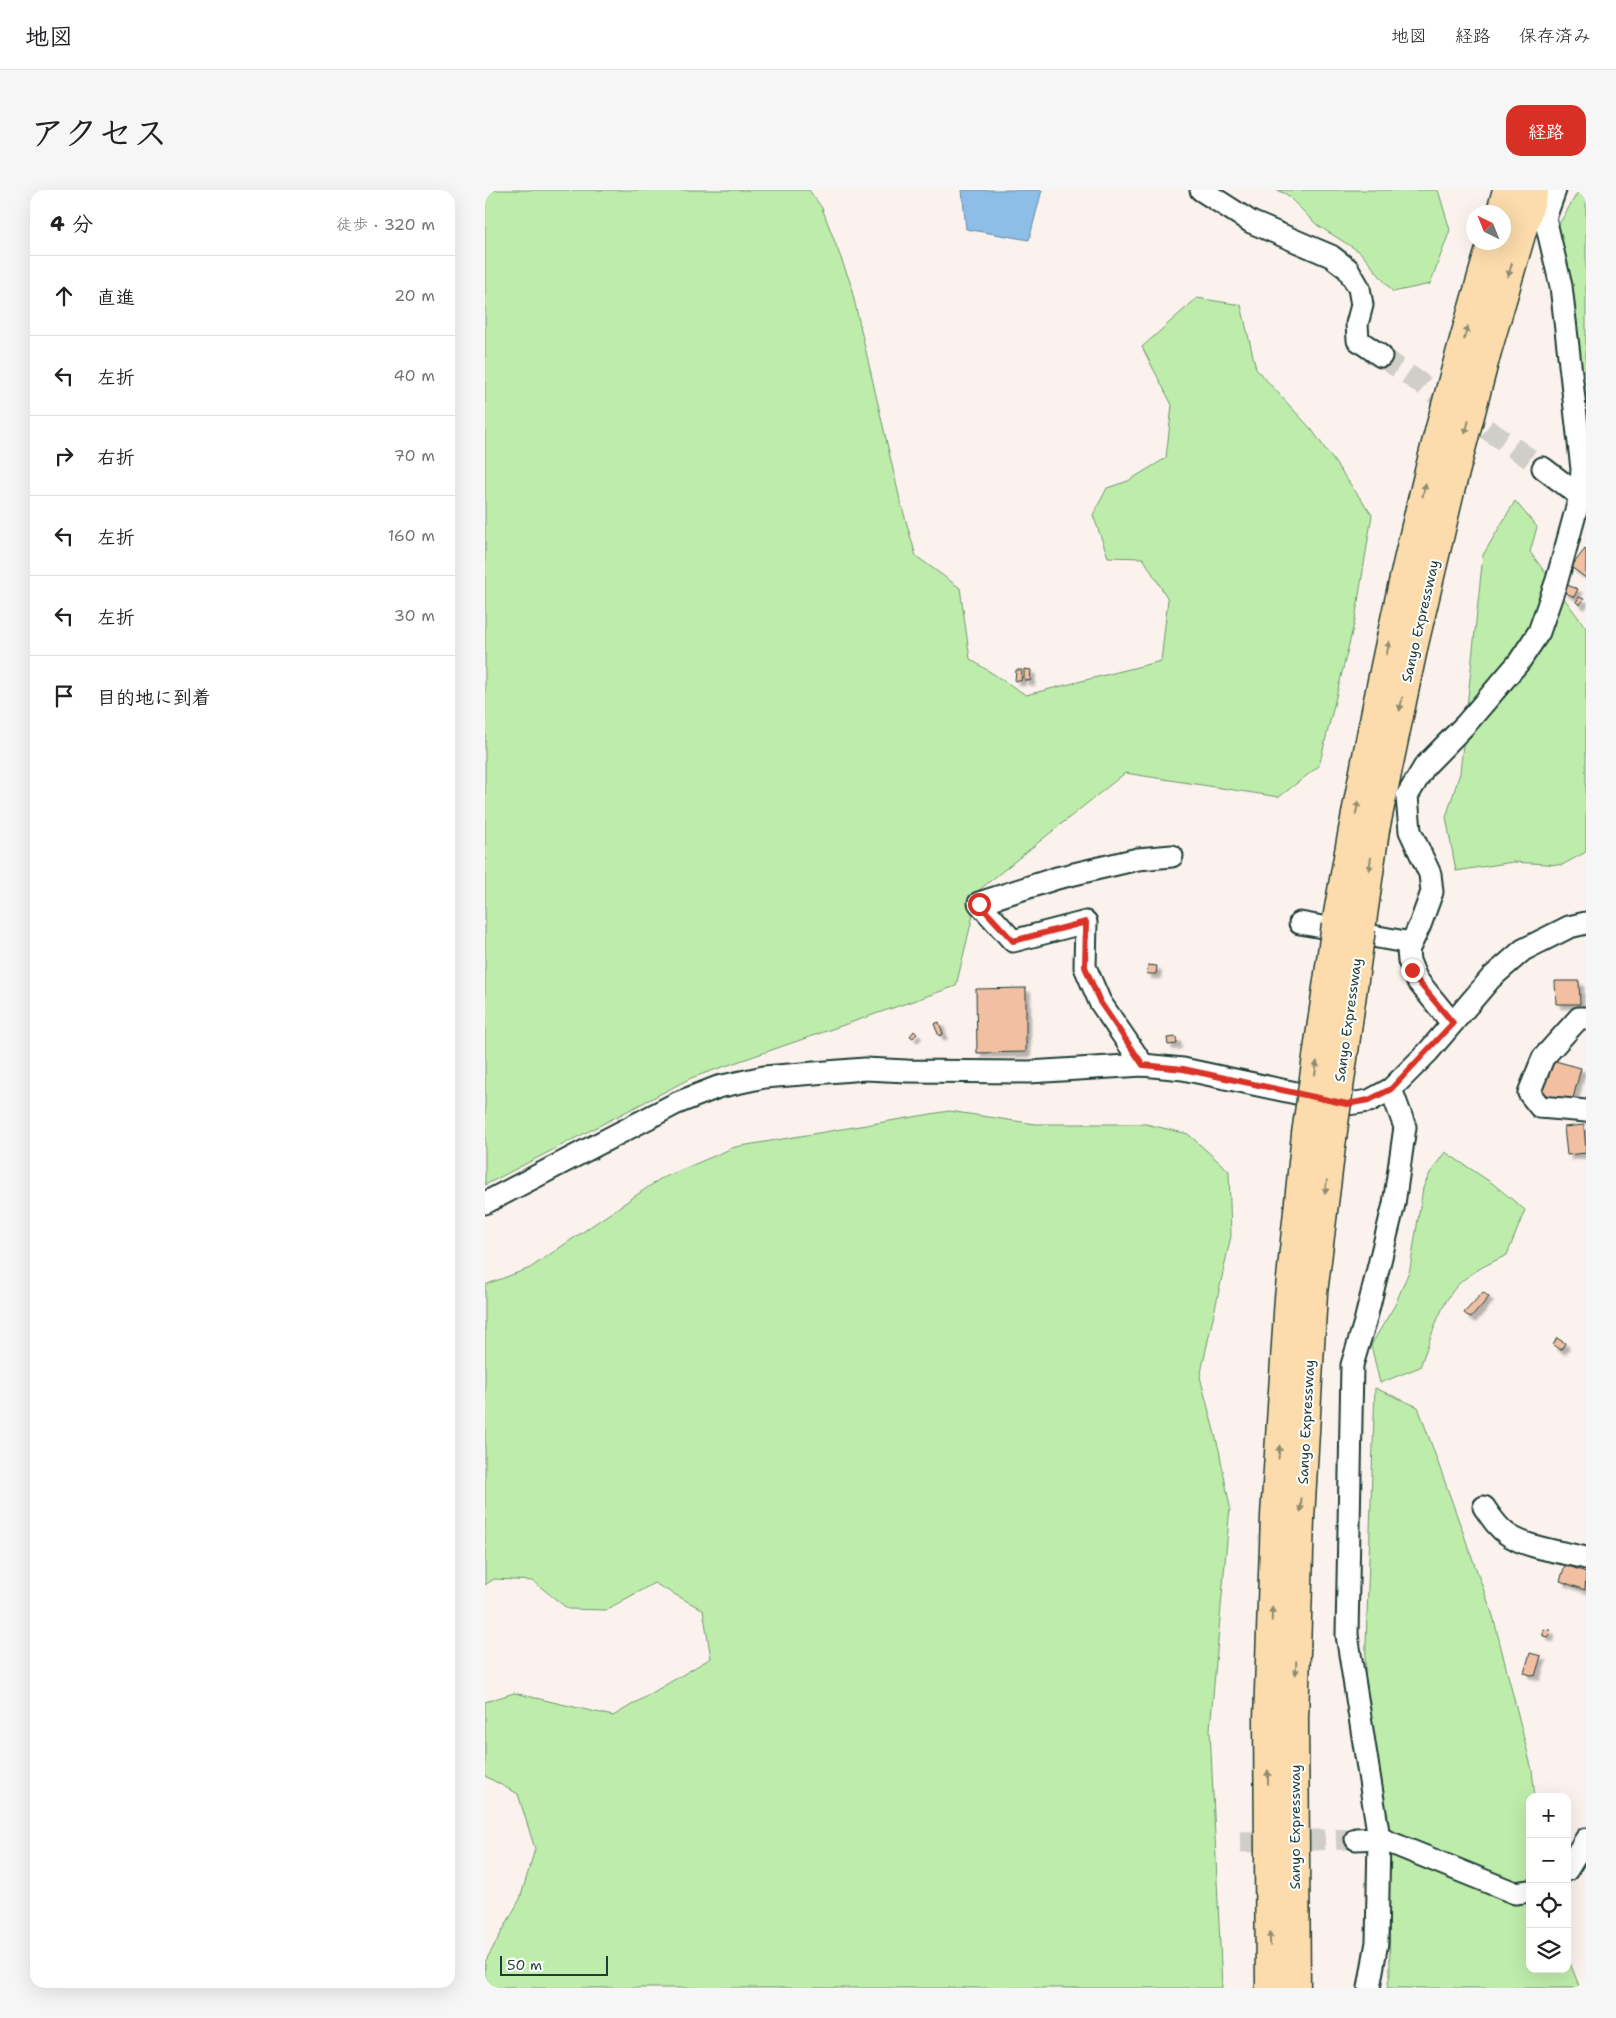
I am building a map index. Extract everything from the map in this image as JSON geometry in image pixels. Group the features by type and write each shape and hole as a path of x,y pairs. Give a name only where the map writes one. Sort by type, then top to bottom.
{"highway":[{"path":"1503,205 1507,190"},
{"name":"Sanyo Expressway","path":"1349,927 1375,830 1416,635 1458,460 1533,190"},
{"name":"Sanyo Expressway","path":"1270,1988 1268,1719 1275,1516 1289,1298 1319,1136 1349,927 1353,826 1392,630 1427,480 1490,250"},
{"name":"Sanyo Expressway","path":"1296,1988 1294,1719 1300,1518 1313,1293 1319,1136"}],"street":[{"path":"1201,190 1251,222 1331,256 1348,269 1359,288 1362,305 1357,324 1358,340 1381,356"},
{"path":"1453,1023 1417,980 1409,961 1408,950 1420,925 1432,892 1430,874 1410,831 1407,796 1425,766 1466,724 1519,662 1539,632 1583,497 1582,469 1561,286 1545,218 1555,190"},
{"path":"1543,468 1583,497"},
{"path":"1143,1065 1100,1002 1085,967 1086,922 1013,941 979,904 1057,878 1138,859 1171,856"},
{"path":"1300,923 1411,943"},
{"path":"485,1203 677,1103 718,1087 764,1077 865,1069 907,1072 1029,1072 1143,1065 1183,1069 1347,1104 1369,1100 1391,1089 1453,1023 1491,978 1523,950 1569,927 1586,923"},
{"path":"1586,1018 1579,1018 1543,1058 1529,1093 1540,1108 1586,1110"},
{"path":"1369,1988 1377,1942 1379,1838 1347,1635 1352,1365 1365,1322 1394,1204 1405,1127 1391,1089"},
{"path":"1484,1507 1496,1524 1508,1535 1523,1542 1586,1558"},
{"path":"1356,1839 1379,1838 1515,1893 1526,1892"},
{"path":"1571,1863 1586,1839"}],"green space":[{"path":"485,190 809,190 822,208 850,282 900,500 916,556 960,588 970,659 1026,695 1161,661 1168,599 1143,558 1108,557 1093,515 1107,488 1128,481 1166,458 1172,405 1142,347 1197,298 1241,305 1256,369 1312,430 1372,515 1355,620 1319,766 1279,797 1125,773 979,890 956,986 691,1078 485,1185"},
{"path":"1276,190 1438,190 1450,230 1430,284 1393,292 1360,252 1317,225 1286,194"},
{"path":"1579,190 1586,190 1586,482 1567,279 1558,226"},
{"path":"1515,501 1537,527 1530,552 1586,628 1586,852 1562,865 1513,862 1456,871 1446,817 1460,773 1483,555"},
{"path":"949,1111 1035,1124 1146,1124 1188,1134 1229,1171 1231,1236 1200,1377 1219,1450 1230,1507 1210,1729 1222,1988 485,1988 485,1962 520,1899 535,1849 518,1794 485,1776 485,1702 514,1693 613,1716 711,1658 703,1610 654,1583 606,1610 568,1609 533,1581 494,1579 485,1585 485,1285 530,1268 660,1179 735,1147"},
{"path":"1445,1152 1492,1183 1525,1210 1507,1255 1463,1280 1447,1299 1420,1367 1380,1383 1371,1345 1395,1305 1410,1269 1423,1188 1430,1173"},
{"path":"1375,1388 1418,1407 1493,1616 1532,1770 1535,1793 1526,1793 1526,1973 1571,1973 1571,1966 1580,1988 1387,1988 1390,1974 1388,1829 1365,1673"}],"water":[{"path":"962,190 1042,190 1029,240 966,229"}],"building":[{"path":"1586,550 1586,578 1571,567"},
{"path":"1567,585 1578,589 1574,597 1564,592"},
{"path":"1579,597 1584,599 1580,605 1576,602"},
{"path":"1024,669 1031,670 1030,681 1024,680"},
{"path":"1016,670 1022,670 1021,681 1015,681"},
{"path":"1148,965 1157,966 1156,974 1147,974"},
{"path":"1555,981 1579,981 1580,1004 1556,1004"},
{"path":"1026,988 1026,1052 977,1053 976,989"},
{"path":"939,1022 943,1034 939,1036 934,1024"},
{"path":"914,1031 917,1034 913,1038 910,1036"},
{"path":"1176,1037 1177,1044 1168,1045 1167,1038"},
{"path":"1548,1059 1581,1068 1572,1102 1539,1093"},
{"path":"1584,1125 1586,1153 1567,1155 1564,1127"},
{"path":"1483,1292 1489,1297 1471,1318 1464,1313"},
{"path":"1557,1338 1565,1343 1561,1350 1553,1345"},
{"path":"1565,1565 1586,1572 1585,1590 1560,1581"},
{"path":"1543,1629 1550,1630 1549,1637 1543,1636"},
{"path":"1530,1653 1541,1656 1535,1676 1524,1673"}],"tunnel":[{"path":"1381,356 1543,468"},
{"path":"1240,1842 1356,1839"}],"route":[{"path":"979,904 1013,941 1086,922 1085,967 1092,985 1100,1002 1143,1065 1183,1069 1347,1104 1369,1100 1391,1089 1453,1023 1417,980 1412,970"}]}
